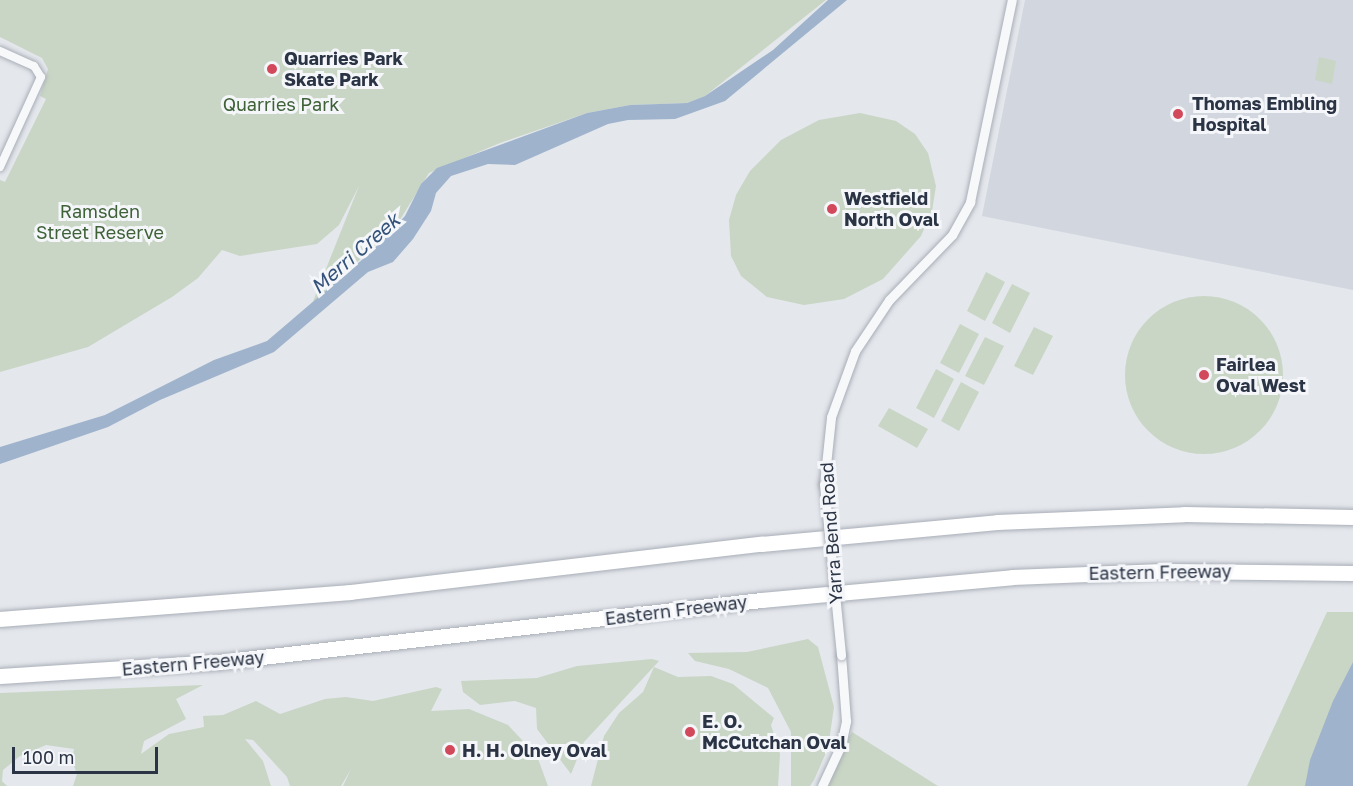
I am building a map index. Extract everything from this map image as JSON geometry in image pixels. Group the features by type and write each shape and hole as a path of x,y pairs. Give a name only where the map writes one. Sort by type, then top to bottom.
{"highway":[{"path":"0,619 350,592 761,544 996,522 1173,515 1353,517"},
{"name":"Eastern Freeway","path":"0,676 218,662 761,600 1012,577 1183,570 1353,573"}],"street":[{"name":"Yarra Bend Road","path":"822,786 841,745 846,721 824,484 831,417 855,351 889,300 952,235 970,202 1012,0"},
{"path":"0,51 34,66 41,77 0,167"}],"shaded area":[{"name":"Thomas Embling Hospital","path":"1025,0 1353,0 1353,290 982,216"}],"green space":[{"path":"0,0 826,0 705,96 687,103 630,105 587,113 500,143 429,173 396,226 312,304 359,186 339,225 317,244 240,256 222,250 198,278 172,297 88,347 0,372 0,180 5,182 46,99 40,96 48,69 42,58 0,37"},
{"path":"1319,57 1336,61 1332,84 1315,80"},
{"name":"Westfield North Oval","path":"860,113 896,121 915,134 928,153 936,186 932,211 921,236 883,279 844,299 804,305 767,297 741,276 731,256 729,220 736,195 750,171 781,140 819,120"},
{"path":"986,272 1005,282 985,321 967,311"},
{"path":"1012,284 1030,293 1010,333 992,323"},
{"name":"Fairlea Oval West","path":"1204,296 1219,297 1234,302 1248,309 1260,319 1270,331 1277,345 1282,360 1282,390 1277,405 1270,419 1260,431 1248,441 1234,448 1219,453 1204,454 1189,453 1174,448 1160,441 1148,431 1138,419 1131,405 1126,390 1125,375 1126,360 1131,345 1138,331 1148,319 1160,309 1174,302 1189,297"},
{"path":"960,324 979,334 959,373 940,363"},
{"path":"1034,327 1053,336 1033,375 1014,366"},
{"path":"985,337 1004,346 984,385 965,376"},
{"path":"936,369 954,379 934,418 916,408"},
{"path":"961,382 979,392 959,431 941,421"},
{"path":"889,408 928,429 917,448 878,426"},
{"path":"1327,612 1353,612 1353,786 1247,786"},
{"path":"808,639 818,647 834,707 828,748 814,780 810,786 791,786 791,732 768,688 729,669 695,661 688,653 747,652"},
{"path":"652,659 659,661 584,742 571,774 537,729 536,708 515,701 480,705 463,692 461,681 537,678 577,666"},
{"name":"E. O. McCutchan Oval","path":"654,667 678,677 711,676 733,684 774,718 771,725 780,754 778,786 591,786 604,736 619,713 643,692"},
{"path":"203,685 176,699 186,719 144,741 141,754 169,734 204,727 203,716 223,715 256,701 280,714 325,699 346,697 373,701 436,687 442,689 431,711 469,709 508,725 537,756 548,786 343,786 351,769 341,786 290,786 287,777 253,740 245,739 263,761 271,786 73,786 77,774 72,761 74,749 46,745 20,756 3,770 2,781 7,786 0,786 0,693"},
{"path":"852,732 938,786 822,786"}],"water":[{"path":"828,0 847,0 725,101 675,119 628,120 608,124 515,165 488,164 451,176 436,193 431,211 413,239 393,262 368,272 274,352 160,400 108,427 0,464 0,447 105,415 214,360 267,341 370,253 405,216 421,184 437,168 587,113 630,105 687,103 705,96 773,50"},
{"path":"1353,662 1353,786 1305,786 1310,760 1333,701"}],"place":[{"name":"Quarries Park Skate Park","path":"272,69"},
{"name":"Thomas Embling Hospital","path":"1178,114"},
{"name":"Westfield North Oval","path":"832,209"},
{"name":"Fairlea Oval West","path":"1204,375"},
{"name":"E. O. McCutchan Oval","path":"690,732"},
{"name":"H. H. Olney Oval","path":"450,750"}],"park label":[{"name":"Quarries Park","path":"281,104"},
{"name":"Ramsden Street Reserve","path":"100,222"}],"water label":[{"name":"Merri Creek","path":"355,253"}]}
